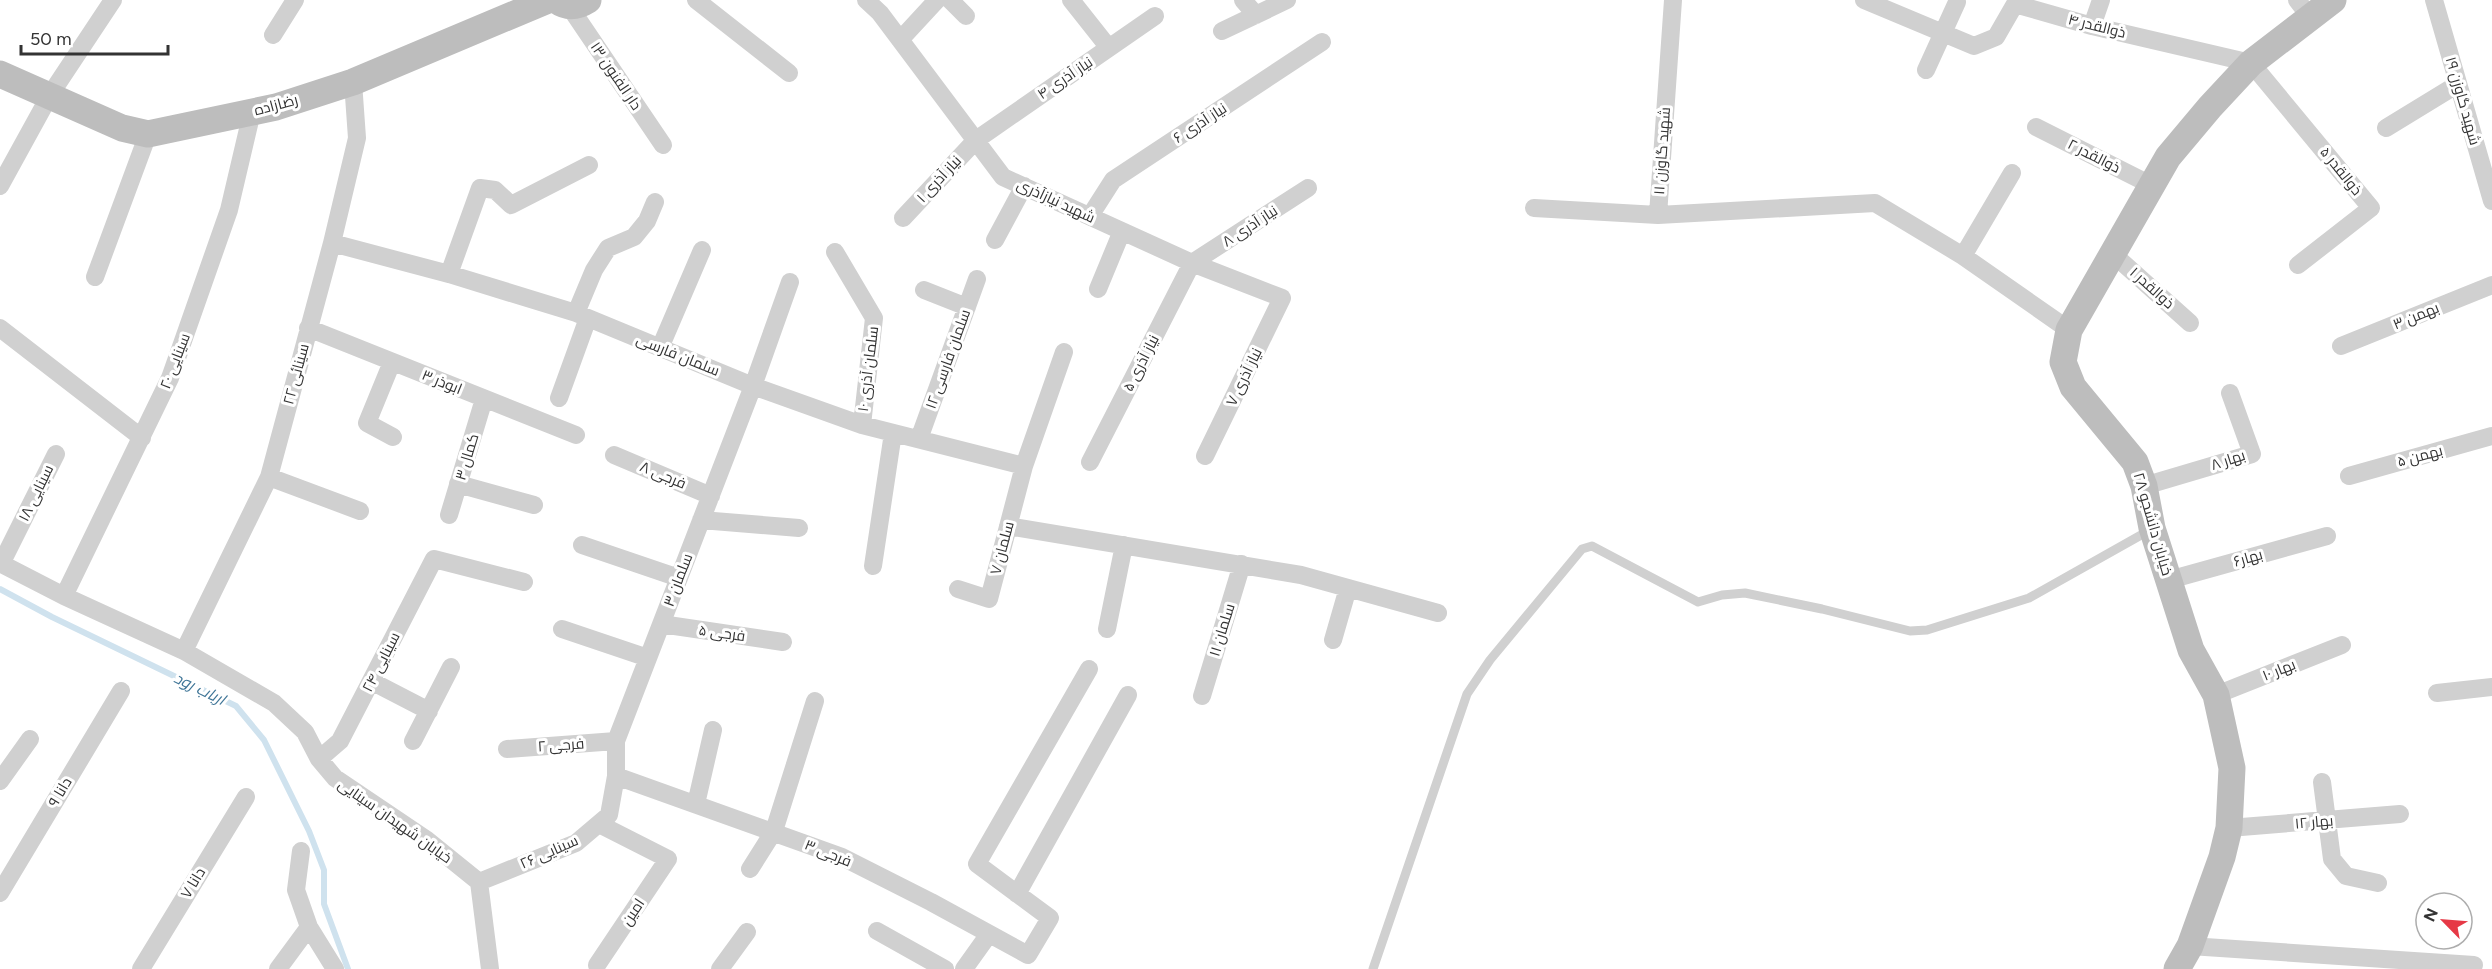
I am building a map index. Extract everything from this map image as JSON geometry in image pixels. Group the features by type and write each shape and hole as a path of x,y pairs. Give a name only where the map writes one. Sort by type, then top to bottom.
{"street":[{"path":"0,186 50,95 113,0"},
{"path":"273,35 295,0"},
{"path":"696,0 789,73"},
{"name":"شهید نیازآذری","path":"866,0 880,13 1004,177 1192,263 1282,298"},
{"path":"900,40 937,0"},
{"path":"950,0 966,16"},
{"path":"1071,0 1109,48"},
{"path":"1243,0 1257,15"},
{"path":"1222,32 1287,0"},
{"name":"شهید گاوزن ۱۱","path":"1534,208 1658,215 1672,0"},
{"name":"ذوالقدر ۴","path":"1864,0 1886,4 1974,46 1996,37 2015,4 2092,26 2251,63"},
{"path":"2092,26 2101,0"},
{"name":"خیابان دانشجو ۲۸","path":"2183,957 2222,856 2229,828 2232,768 2217,695 2191,650 2152,528 2144,486 2134,462 2073,387 2062,362 2069,330 2168,157 2210,107 2304,8 2332,0"},
{"name":"شهید گاوزن ۱۹","path":"2434,0 2458,84 2486,161 2492,201"},
{"name":"رضازاده","path":"0,74 122,128 148,134 276,107 353,82 565,2"},
{"name":"دار الفنون ۱۳","path":"565,2 663,145"},
{"path":"1926,70 1957,2"},
{"name":"نیاز آذری ۴","path":"975,140 1155,16"},
{"name":"نیاز آذری ۶","path":"1090,216 1113,180 1322,42"},
{"name":"ذوالقدر ۵","path":"2251,63 2371,208 2298,265"},
{"name":"سینائی ۲۲","path":"184,651 269,477 332,243 357,138 353,82"},
{"path":"2386,128 2458,84"},
{"name":"سینایی ۲۰","path":"64,596 170,378 229,210 252,112"},
{"name":"ذوالقدر ۲","path":"2036,127 2151,185"},
{"path":"95,277 148,134"},
{"name":"نیاز آذری ۱","path":"903,218 975,140"},
{"path":"449,274 480,188 495,190 511,205 589,165"},
{"path":"1963,256 2012,173"},
{"path":"995,240 1024,186"},
{"name":"نیاز آذری ۸","path":"1192,263 1308,188"},
{"path":"559,398 594,270 608,248 634,237 647,221 655,201"},
{"path":"1658,215 1875,203 1963,256 2069,330"},
{"path":"1098,289 1122,231"},
{"name":"سلمان فارسی","path":"332,243 449,274 582,316 753,386 862,425 1024,466"},
{"path":"660,348 702,250"},
{"name":"سلمان آذری ۱۰","path":"836,252 874,318 862,425"},
{"name":"ذوالقدر ۱","path":"2113,254 2190,322"},
{"name":"نیاز آذری ۵","path":"1090,462 1192,263"},
{"name":"سلمان فارسی ۱۲","path":"919,439 977,279"},
{"name":"سلمان ۳","path":"616,776 616,741 753,386 790,282"},
{"name":"بهمن ۳","path":"2341,346 2492,285"},
{"path":"924,290 967,307"},
{"name":"نیاز آذری ۷","path":"1205,456 1282,298"},
{"path":"0,328 142,438"},
{"name":"ابوذر ۳","path":"308,328 576,435"},
{"name":"سلمان ۷","path":"958,589 989,598 1024,466 1064,352"},
{"path":"392,362 367,423 393,437"},
{"name":"بهار ۸","path":"2144,486 2252,454 2230,393"},
{"name":"کمال ۳","path":"449,515 484,399"},
{"path":"873,566 893,433"},
{"name":"بهمن ۵","path":"2349,476 2492,436"},
{"name":"سینایی ۱۸","path":"1,563 56,454"},
{"name":"فرجی ۸","path":"614,455 711,496"},
{"path":"269,477 360,511"},
{"path":"458,484 534,505"},
{"path":"701,520 799,528"},
{"path":"1008,526 1301,575 1438,613"},
{"name":"بهار۶","path":"2169,580 2327,536"},
{"path":"582,544 678,578"},
{"path":"1107,629 1124,545"},
{"name":"سینایی ۲۴","path":"319,759 340,741 434,559 524,582"},
{"name":"خیابان شهیدان سینایی","path":"1,563 64,596 184,651 274,704 305,732 319,759 335,778 427,840 479,882"},
{"name":"سلمان ۱۱","path":"1202,696 1242,564"},
{"path":"1333,640 1348,588"},
{"name":"فرجی ۵","path":"661,624 783,642"},
{"path":"562,629 648,658"},
{"name":"بهار ۱۰","path":"2217,695 2342,645"},
{"path":"413,741 451,666"},
{"path":"1089,669 977,864 1017,894 1128,695"},
{"path":"371,681 429,711"},
{"path":"2437,693 2492,687"},
{"name":"دانا ۹","path":"0,893 121,691"},
{"path":"750,869 774,831 815,701"},
{"path":"696,804 713,730"},
{"path":"0,781 30,739"},
{"name":"فرجی ۲","path":"507,749 616,741"},
{"name":"فرجی ۳","path":"616,776 842,857 1028,956 1050,918 1017,894"},
{"name":"سینایی ۲۶","path":"479,882 576,843 609,815 616,776"},
{"path":"2322,782 2332,859 2346,876 2378,883"},
{"name":"دانا ۷","path":"141,969 246,797"},
{"name":"بهار ۱۲","path":"2229,828 2400,814"},
{"name":"امین","path":"597,965 668,859 599,824"},
{"path":"301,851 296,890 309,927 336,969"},
{"path":"479,882 490,969"},
{"path":"278,969 309,927"},
{"path":"877,931 945,969"},
{"path":"720,969 747,932"},
{"path":"964,969 989,934"},
{"path":"2183,957 2474,965"}],"lane":[{"path":"1373,969 1467,694 1490,660 1582,549 1592,546 1698,602 1722,596 1745,594 1822,609 1910,631 1927,630 2029,598 2152,528"}],"waterway":[{"name":"ارباب رود","path":"0,589 52,617 236,706 264,740 309,831 324,870 324,904 348,969"}]}
